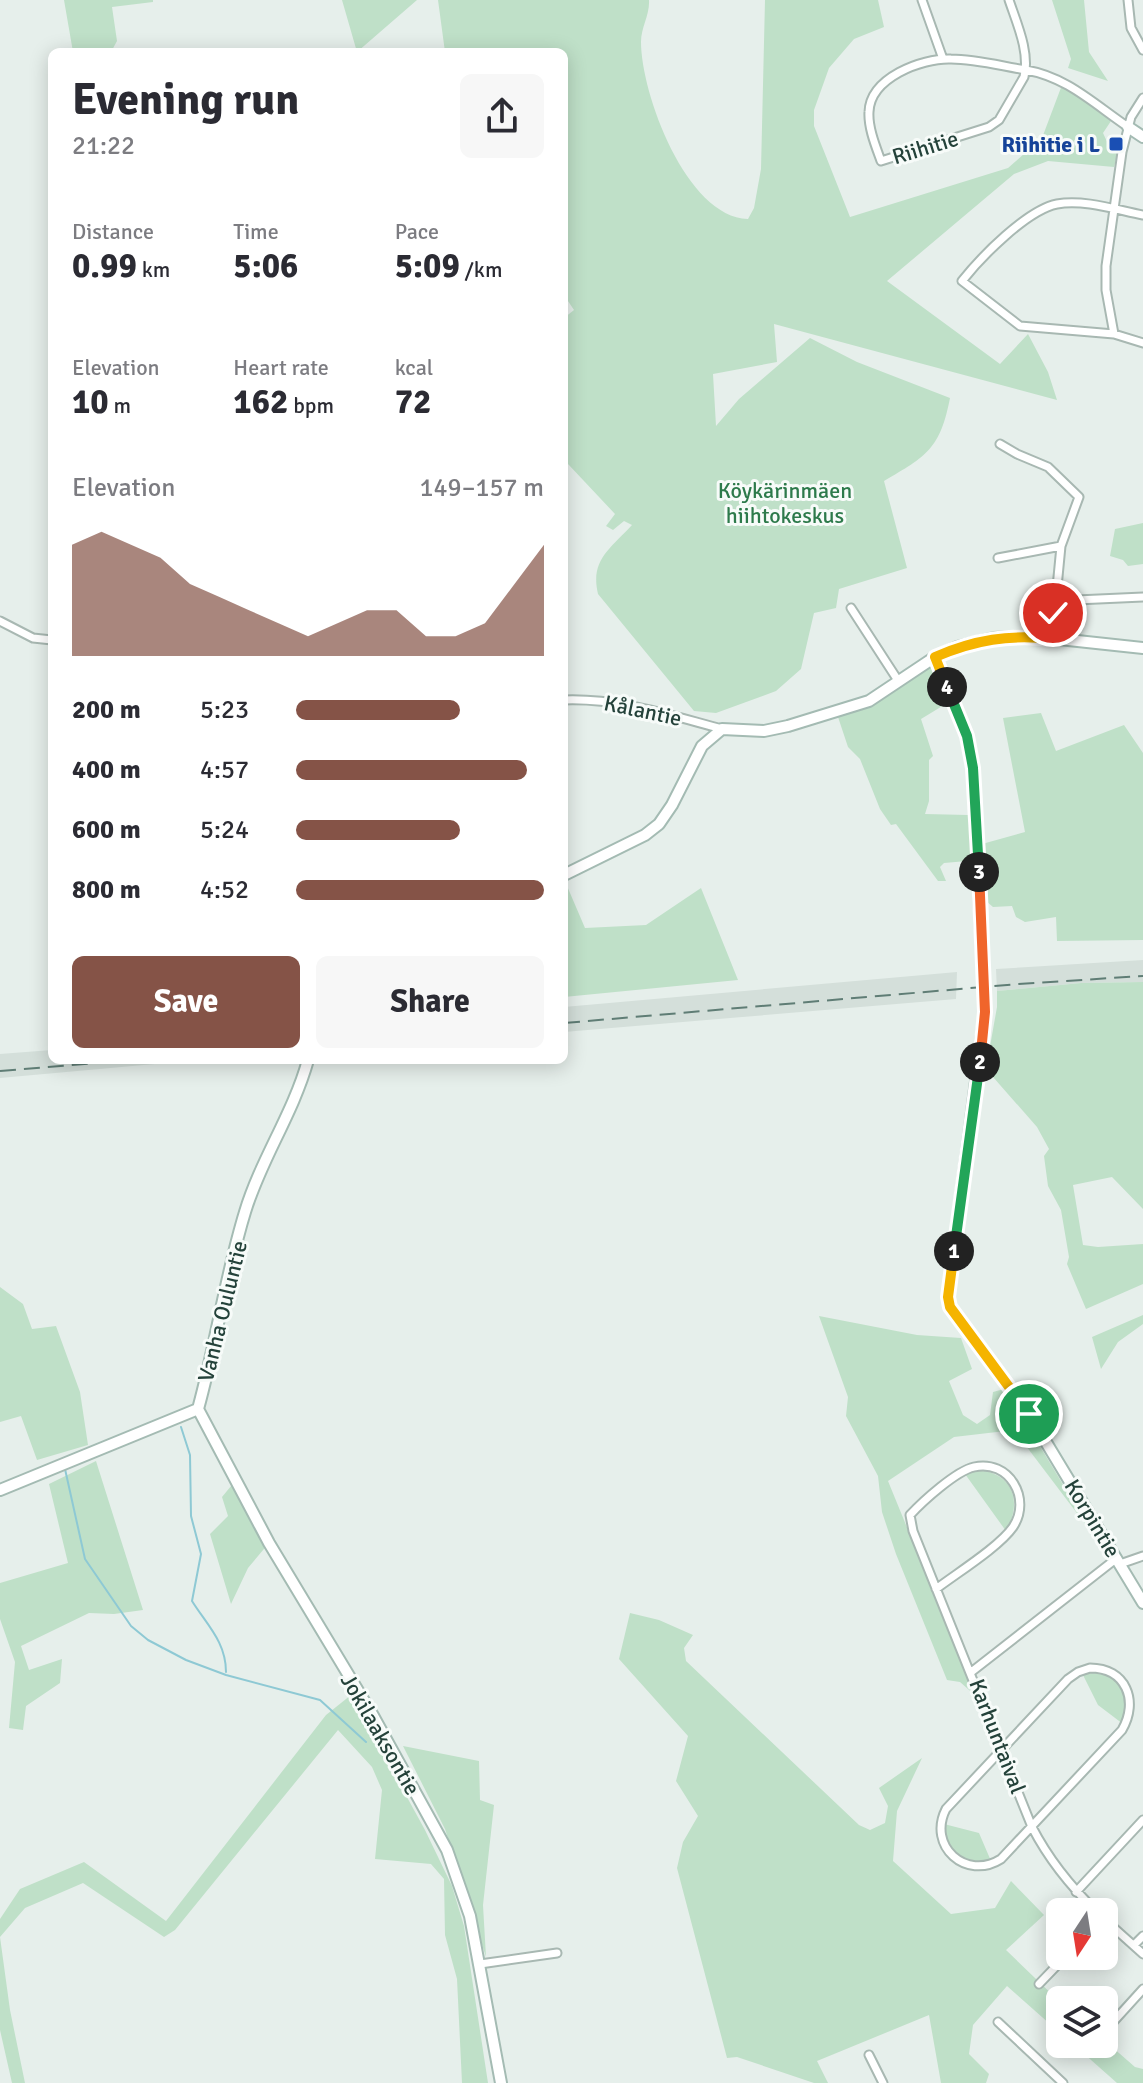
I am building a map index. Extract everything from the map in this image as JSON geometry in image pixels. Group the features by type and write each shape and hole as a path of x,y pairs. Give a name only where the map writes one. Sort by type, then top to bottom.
{"street":[{"path":"922,0 943,59"},
{"path":"1009,0 1025,53 1026,70"},
{"path":"1128,0 1131,28 1143,50"},
{"name":"Riihitie","path":"1026,70 999,120 989,127 881,161 869,120 869,106 874,92 893,75 943,59 1026,70 1047,75 1076,89 1128,127"},
{"path":"1114,334 1105,282 1128,127 1143,98"},
{"path":"1128,127 1143,137"},
{"path":"1143,215 1069,203 1048,207 1023,222 962,281 1020,326 1114,334 1143,343"},
{"path":"1000,444 1048,467 1079,497 1061,546 1052,639"},
{"path":"998,558 1061,546"},
{"path":"1054,601 1143,597"},
{"path":"851,608 899,682"},
{"path":"0,621 33,638 48,640"},
{"path":"568,873 645,835 659,824 702,746 722,729 764,731 869,701 935,657 957,647 994,638 1013,636 1143,648"},
{"name":"Korpintie","path":"935,657 967,736 973,768 985,968 984,1026 948,1297 950,1307 1029,1414 1143,1603"},
{"name":"Kålantie","path":"568,700 592,699 637,706 722,729"},
{"name":"Vanha Ouluntie","path":"0,1490 198,1409 244,1216 258,1173 300,1090 307,1064"},
{"name":"Jokilaaksontie","path":"198,1409 269,1543 365,1702 447,1850 470,1916 501,2083"},
{"path":"936,1589 1013,1526 1019,1509 1019,1497 1016,1485 1003,1472 986,1466 968,1469 910,1515 913,1531 936,1589 970,1673"},
{"name":"Karhuntaival","path":"1082,1898 1053,1863 1032,1827 970,1673 1118,1561 1143,1556"},
{"path":"1102,1669 1116,1675 1126,1686 1130,1707 1122,1730 1032,1827 1001,1859 983,1866 971,1866 959,1862 943,1844 940,1826 946,1809 1068,1679 1078,1672 1102,1669"},
{"path":"1076,1892 1143,1820"},
{"path":"1118,1931 1143,1954"},
{"path":"1134,1945 1143,1936"},
{"path":"480,1964 557,1953"},
{"path":"1039,1984 1052,1970"},
{"path":"1118,2017 1143,1989"},
{"path":"998,2022 1060,2082"},
{"path":"869,2055 883,2083"}],"shaded area":[{"path":"1143,960 1143,982 1081,983 997,991 996,969"},
{"path":"957,972 956,999 568,1032 568,1007"},
{"path":"48,1050 48,1064 155,1064 0,1078 0,1054"}],"green space":[{"path":"64,0 153,0 112,7 117,41 113,48 72,48"},
{"path":"342,0 417,0 362,48 356,48"},
{"name":"Köykärinmäen hiihtokeskus","path":"438,0 649,0 641,37 643,64 649,91 671,149 705,198 726,213 748,219 754,208 761,169 765,0 878,0 884,27 854,39 829,68 814,110 814,126 850,217 1008,168 1042,138 1062,85 1111,121 1103,133 1109,146 1118,152 1114,167 1048,161 1014,174 887,281 1000,364 1028,334 1048,372 1057,400 774,324 777,362 713,374 716,426 739,399 810,338 857,362 950,398 942,429 929,449 911,465 884,481 907,568 839,589 836,608 814,613 801,669 776,691 716,713 694,711 598,594 599,564 609,548 632,525 624,521 613,530 606,526 615,514 568,464 568,315 574,310 568,301 568,48 444,48"},
{"path":"1052,0 1084,0 1089,52 1108,81 1068,68 1071,59"},
{"path":"1143,523 1143,564 1128,566 1123,560 1110,556 1115,529"},
{"path":"932,662 949,702 921,719 933,756 929,760 929,801 925,814 968,815 974,870 967,861 944,863 940,867 946,881 938,881 896,824 891,825 880,809 860,759 848,747 838,717 888,695"},
{"path":"1041,713 1056,751 1124,725 1143,753 1143,940 1057,941 1056,917 1025,922 1016,917 1012,906 993,907 986,901 982,844 1025,832 1003,718"},
{"path":"568,888 585,928 646,925 701,888 738,980 568,997"},
{"path":"1143,982 1143,1209 1112,1177 1073,1185 1083,1245 1143,1244 1143,1284 1086,1309 1067,1264 1069,1257 1061,1210 1048,1186 1044,1156 1049,1149 1037,1127 986,1069 997,991 1081,983"},
{"path":"0,1287 23,1304 32,1329 56,1326 80,1392 88,1445 37,1460 21,1416 0,1422"},
{"path":"1143,1315 1143,1324 1118,1342 1101,1369 1092,1337"},
{"path":"819,1316 917,1335 961,1338 972,1369 949,1381 963,1415 977,1424 990,1415 993,1392 1004,1389 1092,1533 1014,1430 954,1437 888,1481 976,1696 960,1682 947,1680 896,1554 882,1512 878,1476 846,1416 848,1397"},
{"path":"96,1461 143,1610 89,1613 21,1646 29,1670 62,1659 60,1683 26,1706 23,1730 9,1728 15,1662 0,1619 0,1583 68,1563 49,1484"},
{"path":"978,1470 1000,1477 1012,1491 1014,1510 1006,1531 965,1474"},
{"path":"236,1480 269,1543 248,1568 231,1604 210,1534 228,1516 222,1497"},
{"path":"630,1613 659,1620 693,1635 684,1648 686,1661 859,1825 870,1830 885,1823 888,1806 879,1788 922,1758 897,1811 893,1861 951,1914 995,1908 1011,1881 1044,1915 1006,1950 1046,1989 1046,2021 1007,1986 973,2025 969,2054 989,2074 986,2083 941,2083 929,2015 817,2061 828,2083 814,2083 737,2057 727,2058 677,1868 683,1842 698,1816 676,1781 688,1736 619,1659"},
{"path":"1090,1671 1110,1677 1122,1687 1126,1703 1123,1724 1098,1705 1082,1673"},
{"path":"351,1695 452,1886 464,1926 488,2083 462,2083 457,1979 445,1935 444,1879 431,1864 375,1859 382,1790 372,1767 338,1730 175,1930 164,1937 83,1883 25,1908 0,1937 0,1919 20,1889 84,1862 166,1921 326,1715"},
{"path":"403,1746 479,1761 480,1800 494,1805 483,1905 486,1957 445,1829"},
{"path":"944,1824 979,1833 991,1861 971,1862 957,1856 948,1843"},
{"path":"0,1937 10,2010 25,2083 12,2083 0,2030"},
{"path":"1118,2052 1135,2067 1143,2069 1143,2083 1117,2083 1089,2058 1118,2058"}],"waterway":[{"path":"181,1427 190,1455 191,1516 201,1554 192,1601 219,1643 226,1672"},
{"path":"65,1469 85,1559 131,1626 148,1640 186,1660 226,1675 320,1700 366,1742"}],"railway":[{"path":"568,1023 1143,976"},
{"path":"0,1071 84,1064"}],"place":[{"name":"Riihitie i L","path":"1116,144"}],"route":[{"path":"1029,1414 956,1317 948,1297 981,1055 985,968 973,768 967,736 935,657 957,647 994,638 1031,636 1052,639 1053,613"}]}
